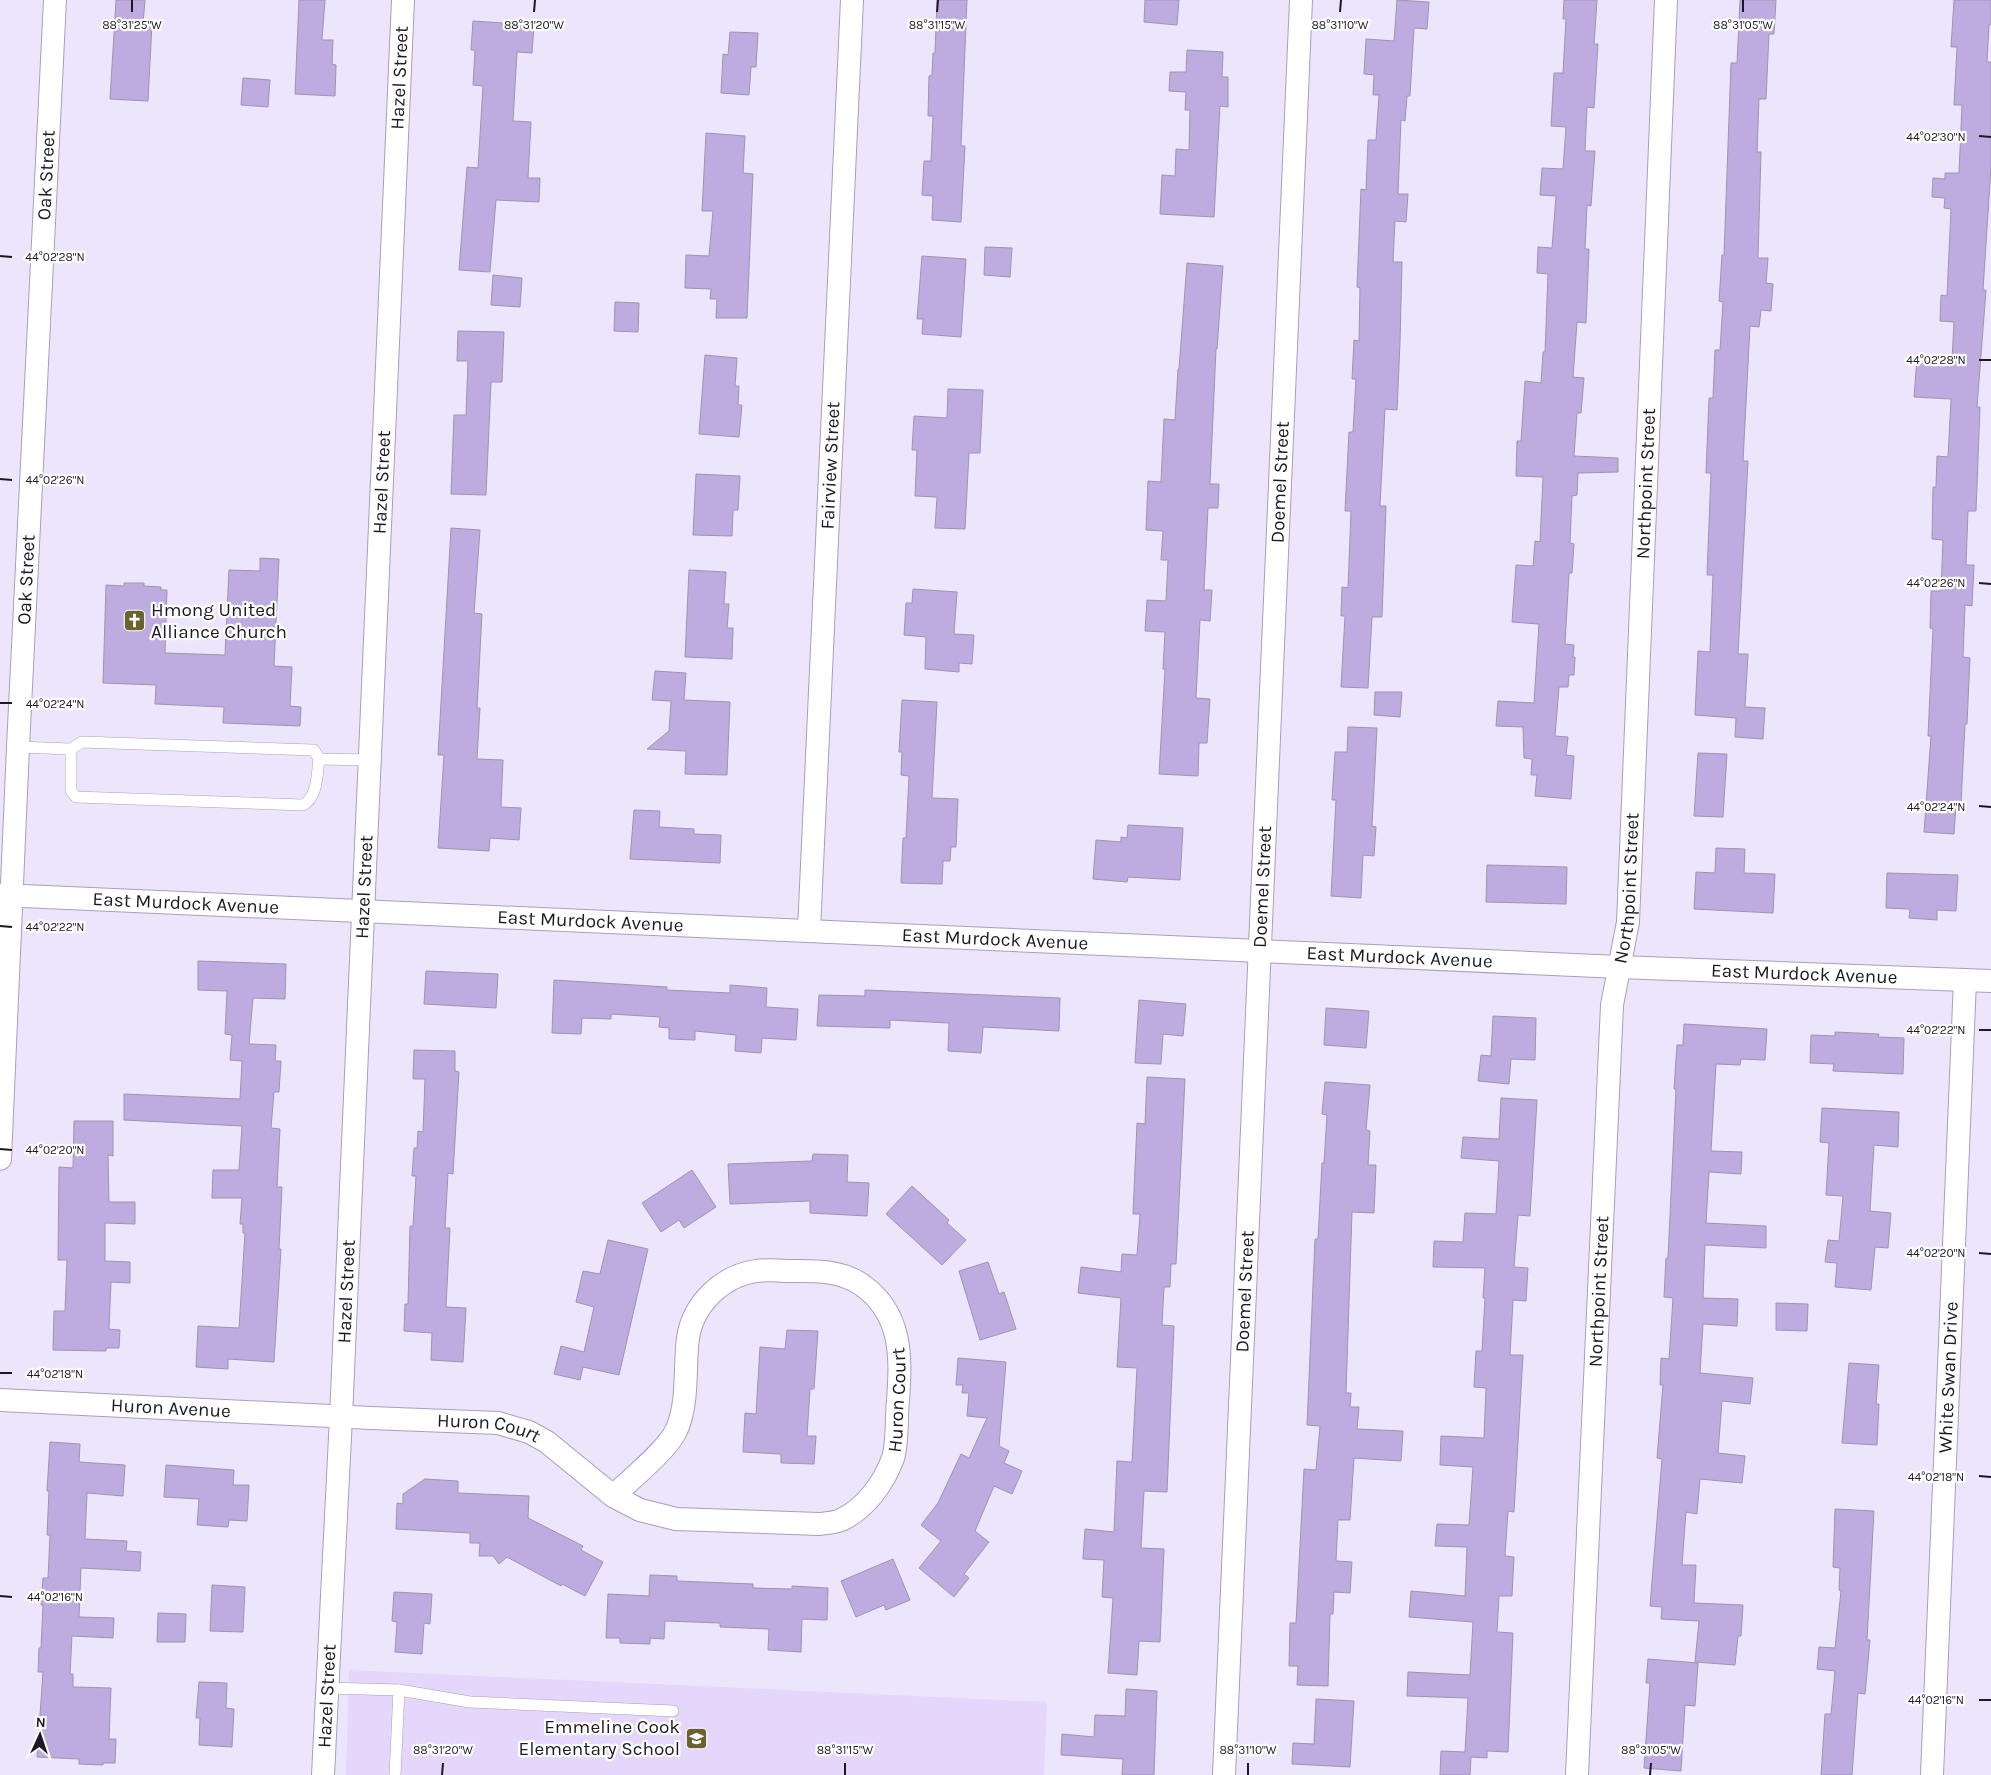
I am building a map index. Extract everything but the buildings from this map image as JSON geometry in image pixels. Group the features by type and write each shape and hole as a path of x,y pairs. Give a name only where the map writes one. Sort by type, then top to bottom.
{"street":[{"name":"Oak Street","path":"0,1159 6,895 18,747 56,0"},
{"name":"Hazel Street","path":"323,1775 326,1688 342,1417 403,0"},
{"name":"Fairview Street","path":"809,930 852,0"},
{"name":"Doemel Street","path":"1224,1775 1301,0"},
{"name":"Northpoint Street","path":"1577,1775 1612,1005 1628,922 1666,0"},
{"name":"East Murdock Avenue","path":"6,895 1619,967 1991,981"},
{"name":"White Swan Drive","path":"1932,1775 1965,980"},
{"name":"Huron Court","path":"342,1417 498,1422 513,1426 547,1442 613,1496 640,1510 676,1519 819,1524 840,1520 857,1510 871,1497 883,1479 893,1456 900,1350 895,1329 886,1311 873,1294 861,1284 846,1276 828,1271 755,1271 716,1287 704,1301 693,1319 688,1336 682,1414 676,1432 665,1447 613,1496"},
{"name":"Huron Avenue","path":"0,1400 342,1417"}],"lane":[{"path":"18,747 71,749 82,742 314,750 319,759 313,794 309,802 303,804 76,797 71,791 71,749"},
{"path":"319,759 371,760"},
{"path":"326,1688 399,1690 470,1702 673,1711"},
{"path":"395,1775 399,1690"}],"shaded area":[{"name":"Emmeline Cook Elementary School","path":"349,1670 1047,1702 1044,1775 346,1775"}],"place":[{"name":"Hmong United Alliance Church","path":"135,621"},
{"name":"Emmeline Cook Elementary School","path":"696,1738"}]}
